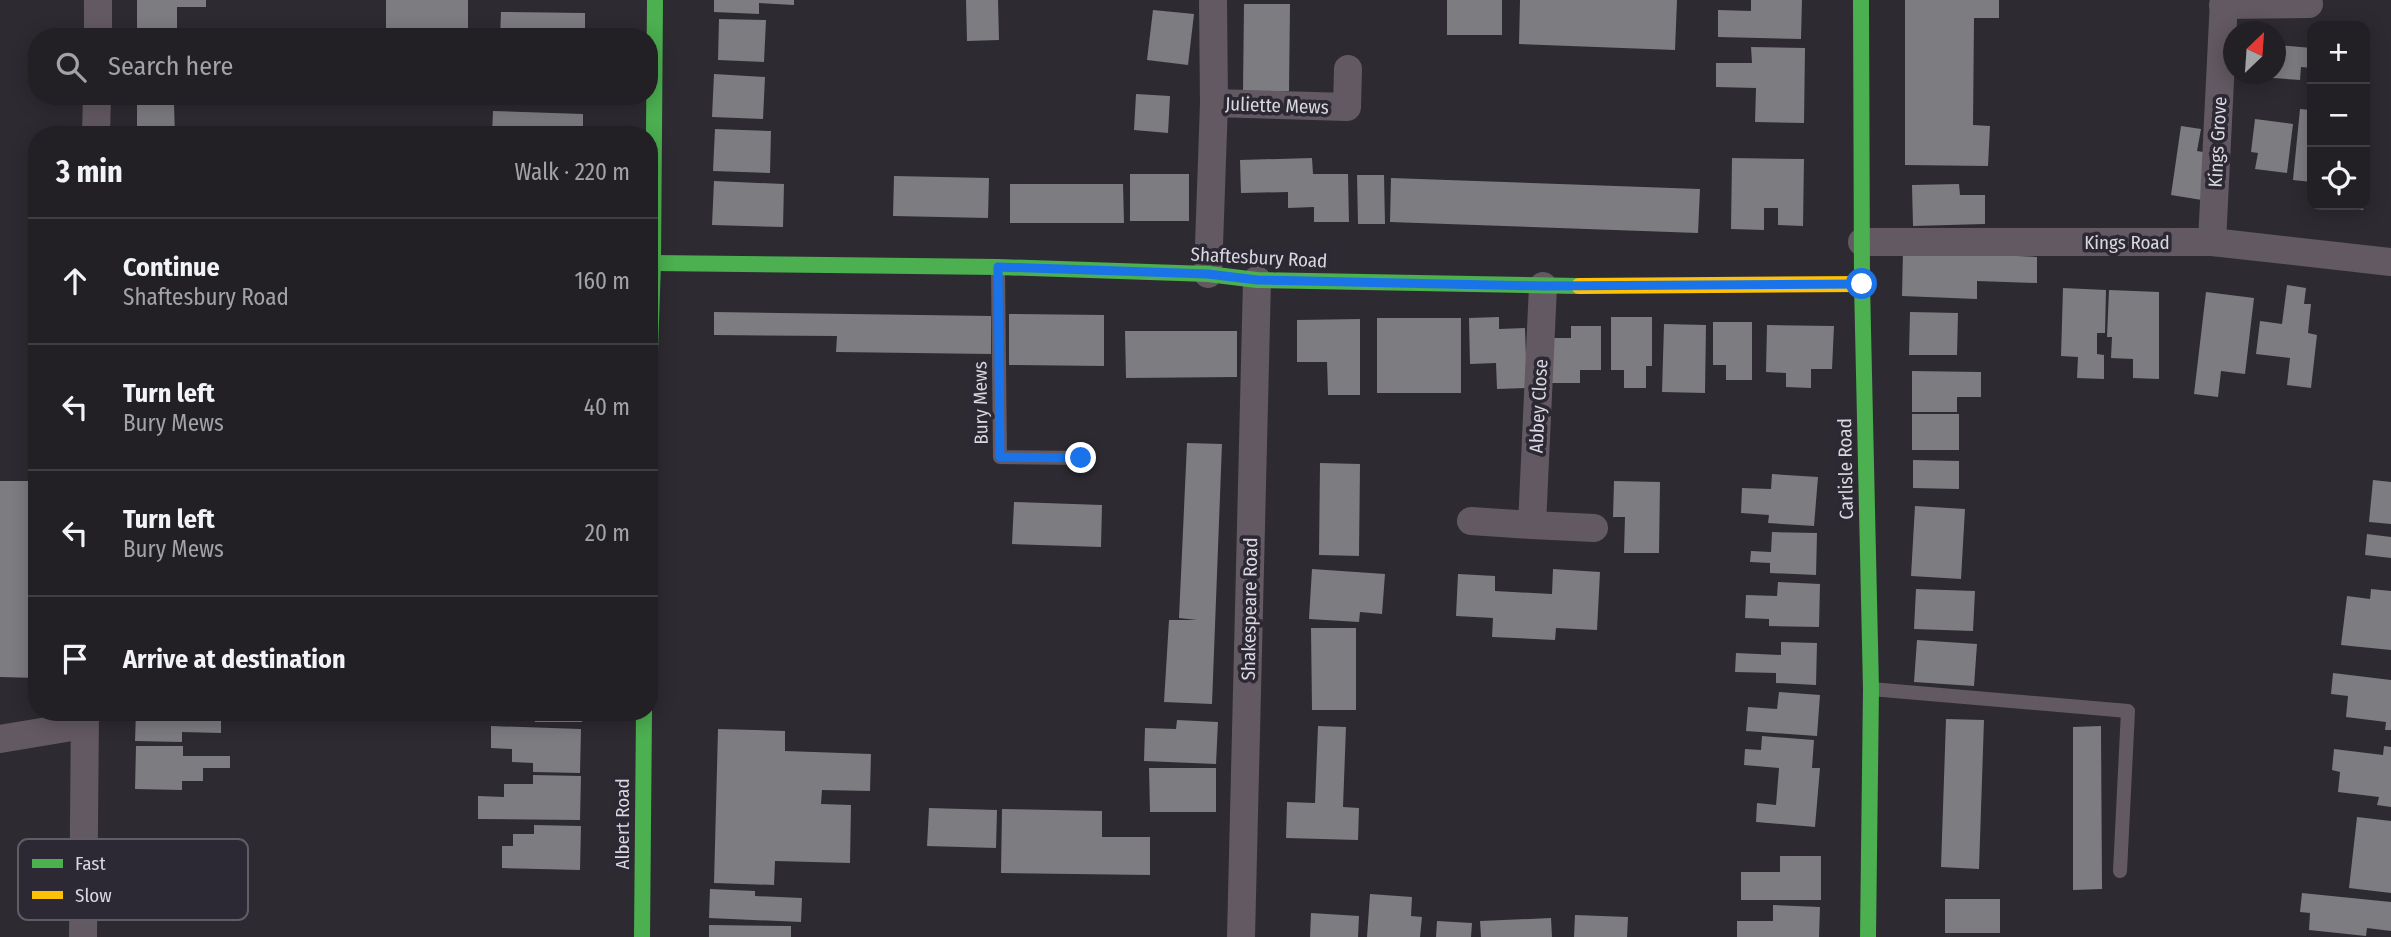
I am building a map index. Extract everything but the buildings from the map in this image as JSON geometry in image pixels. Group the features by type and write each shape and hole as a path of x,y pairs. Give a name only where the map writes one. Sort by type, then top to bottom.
{"street":[{"path":"98,28 99,0"},
{"path":"655,0 655,28"},
{"path":"1213,0 1214,103"},
{"name":"Carlisle Road","path":"1861,0 1862,284 1871,689 1868,937"},
{"path":"2223,3 2309,4"},
{"name":"Kings Grove","path":"2212,242 2223,3"},
{"name":"Juliette Mews","path":"1208,274 1214,103 1347,107 1348,69"},
{"path":"96,126 97,105"},
{"path":"654,105 654,126"},
{"name":"Kings Road","path":"1862,242 2212,242 2391,261"},
{"name":"Shaftesbury Road","path":"658,263 998,267 1208,274 1257,280 1543,286 1862,284"},
{"name":"Shakespeare Road","path":"1241,937 1257,280"},
{"name":"Abbey Close","path":"1532,525 1543,286"},
{"path":"1471,521 1594,528"},
{"path":"0,739 73,721"},
{"path":"84,839 85,721"},
{"name":"Albert Road","path":"642,937 644,721"}],"lane":[{"name":"Bury Mews","path":"998,267 1000,457 1081,458"},
{"path":"1871,689 2128,711 2120,872"}],"traffic: fast":[{"path":"655,0 655,28"},
{"path":"1861,0 1862,284 1871,689 1868,937"},
{"path":"654,105 654,126"},
{"path":"658,263 998,267 1208,274 1257,280 1579,286"},
{"path":"642,937 644,721"}],"traffic: slow":[{"path":"1579,286 1862,284"}],"route":[{"path":"1081,458 1000,457 998,267 1208,274 1257,280 1543,286 1862,284"}]}
